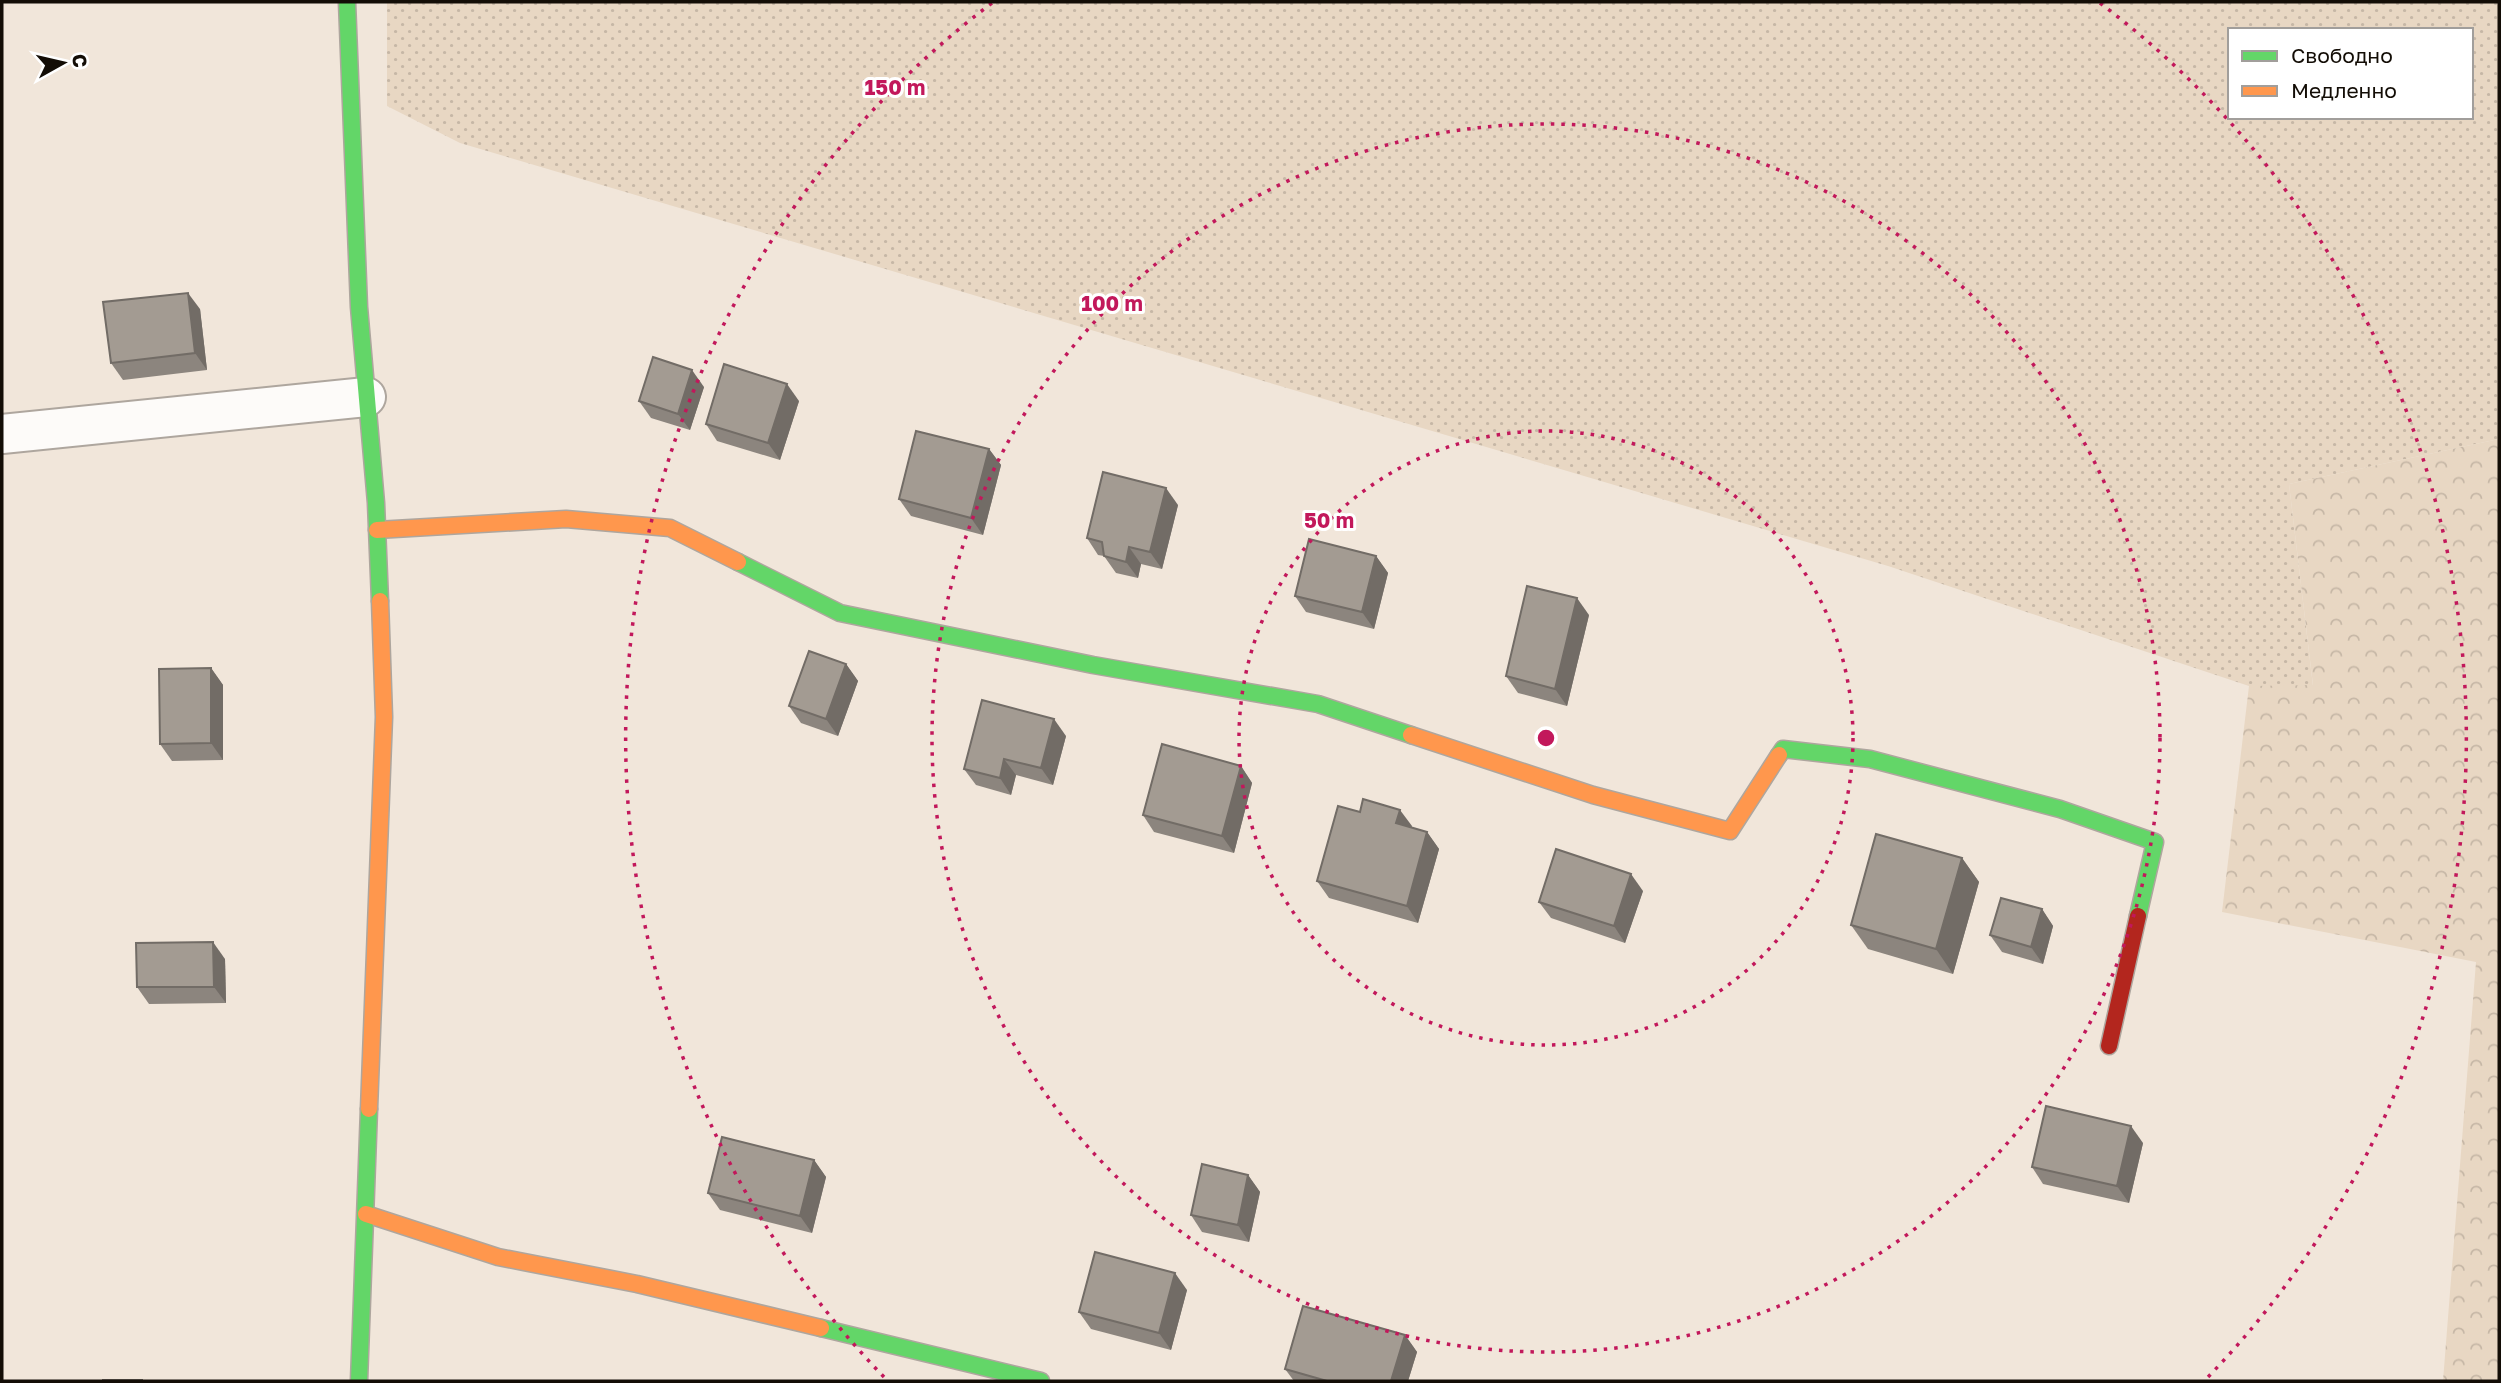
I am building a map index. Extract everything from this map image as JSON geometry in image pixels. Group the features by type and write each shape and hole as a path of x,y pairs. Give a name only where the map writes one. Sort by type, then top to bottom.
{"street":[{"path":"347,2 359,307 377,530 384,717 359,1381"},
{"path":"2,434 366,397"},
{"path":"377,530 566,519 670,528 840,613 1093,665 1318,704 1593,795 1730,831 1783,749 1870,759 2060,809 2155,842 2109,1046"},
{"path":"366,1214 498,1257 637,1284 1041,1381"}],"green space":[{"path":"387,2 2499,2 2499,439 2289,484 2313,686 2249,686 1888,566 460,143 387,106"},
{"path":"2499,439 2499,1381 2443,1381 2476,962 2222,912 2249,686 2313,685 2289,484"}],"building":[{"path":"188,293 195,353 111,363 103,302"},
{"path":"653,357 692,370 678,414 639,401"},
{"path":"724,364 787,384 768,443 706,424"},
{"path":"916,431 989,449 971,518 899,499"},
{"path":"1103,472 1166,488 1150,552 1129,547 1126,562 1104,556 1102,542 1087,538"},
{"path":"1309,539 1376,556 1362,612 1295,596"},
{"path":"1527,586 1577,598 1555,689 1506,676"},
{"path":"809,651 846,664 826,719 789,706"},
{"path":"211,668 211,743 160,744 159,669"},
{"path":"982,700 1054,719 1041,768 1004,759 1000,778 964,769"},
{"path":"1162,744 1241,766 1222,836 1143,815"},
{"path":"1363,799 1400,810 1396,823 1427,832 1407,906 1317,881 1338,806 1360,812"},
{"path":"1876,834 1962,858 1936,949 1851,925"},
{"path":"1556,849 1631,874 1614,926 1539,902"},
{"path":"2001,898 2042,909 2031,947 1990,935"},
{"path":"213,942 214,987 137,987 136,943"},
{"path":"2046,1106 2131,1126 2117,1186 2032,1167"},
{"path":"722,1137 814,1160 800,1216 708,1193"},
{"path":"1202,1164 1248,1175 1238,1225 1191,1215"},
{"path":"1095,1252 1175,1273 1159,1333 1079,1312"},
{"path":"1303,1306 1405,1335 1391,1381 1327,1381 1285,1369"},
{"path":"142,1380 142,1381 103,1381"}],"traffic: fast":[{"path":"347,2 359,307 376,503 380,601"},
{"path":"738,562 840,613 1093,665 1318,704 1411,735"},
{"path":"1779,755 1783,749 1870,759 2060,809 2155,842 2138,916"},
{"path":"359,1381 369,1109"},
{"path":"821,1328 1041,1381"}],"traffic: slow":[{"path":"377,530 566,519 670,528 738,562"},
{"path":"369,1109 384,717 380,601"},
{"path":"1411,735 1593,795 1730,831 1779,755"},
{"path":"366,1214 498,1257 637,1284 821,1328"}],"traffic: jam":[{"path":"2109,1046 2138,916"}]}
